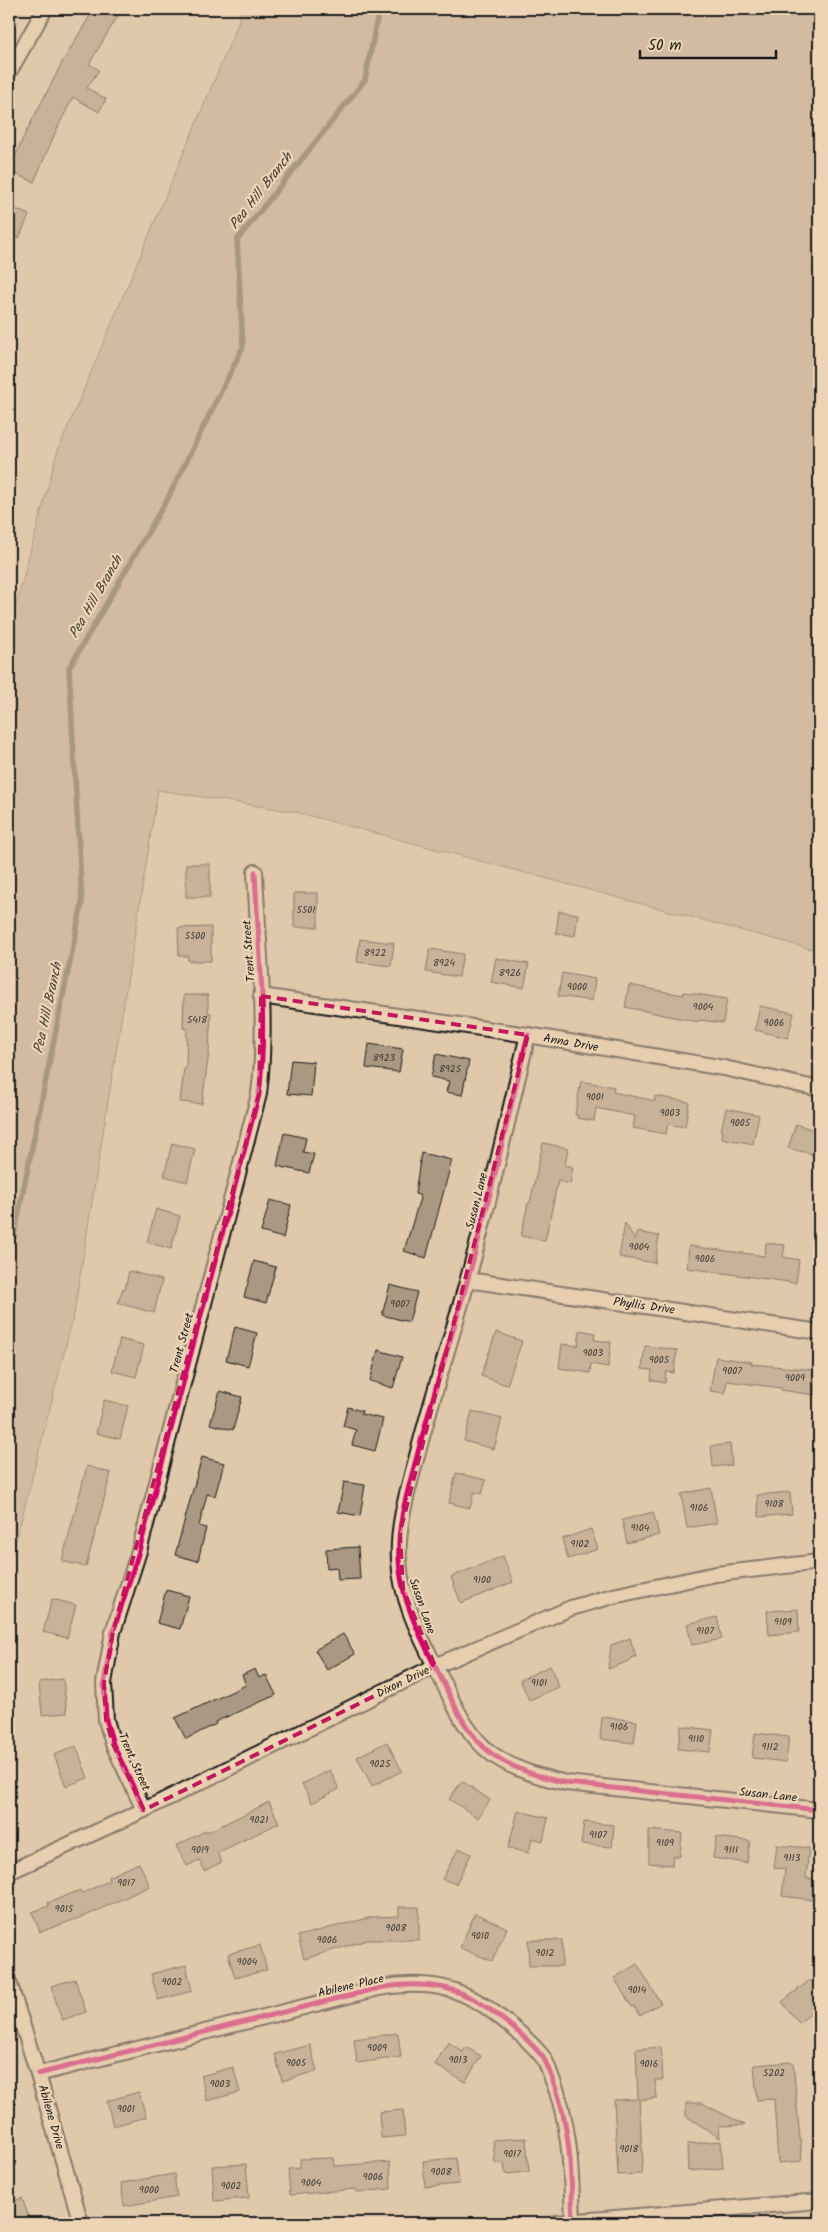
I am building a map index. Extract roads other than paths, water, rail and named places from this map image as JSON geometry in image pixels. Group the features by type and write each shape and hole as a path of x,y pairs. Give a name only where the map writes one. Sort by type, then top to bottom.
{"street":[{"path":"9,72 45,9"},
{"name":"Trent Street","path":"144,1810 113,1744 106,1720 104,1683 114,1632 139,1551 259,1094 263,1060 262,996 255,872"},
{"name":"Anna Drive","path":"262,996 724,1068 819,1089"},
{"name":"Susan Lane","path":"528,1036 468,1280 404,1503 399,1559 403,1589 415,1625 463,1721 476,1740 492,1755 529,1774 566,1783 819,1810"},
{"name":"Phyllis Drive","path":"468,1280 819,1332"},
{"name":"Dixon Drive","path":"9,1872 144,1810 435,1666 555,1614 613,1596 716,1574 819,1562"},
{"name":"Abilene Drive","path":"9,1982 81,2223"},
{"name":"Abilene Place","path":"38,2074 379,1988 406,1984 446,1988 490,2009 543,2057 556,2088 569,2143 573,2222"},
{"path":"555,2223 819,2201"}],"waterway":[{"name":"Pea Hill Branch","path":"9,1260 82,903 69,668 169,496 243,347 237,240 365,80 379,9"}]}
